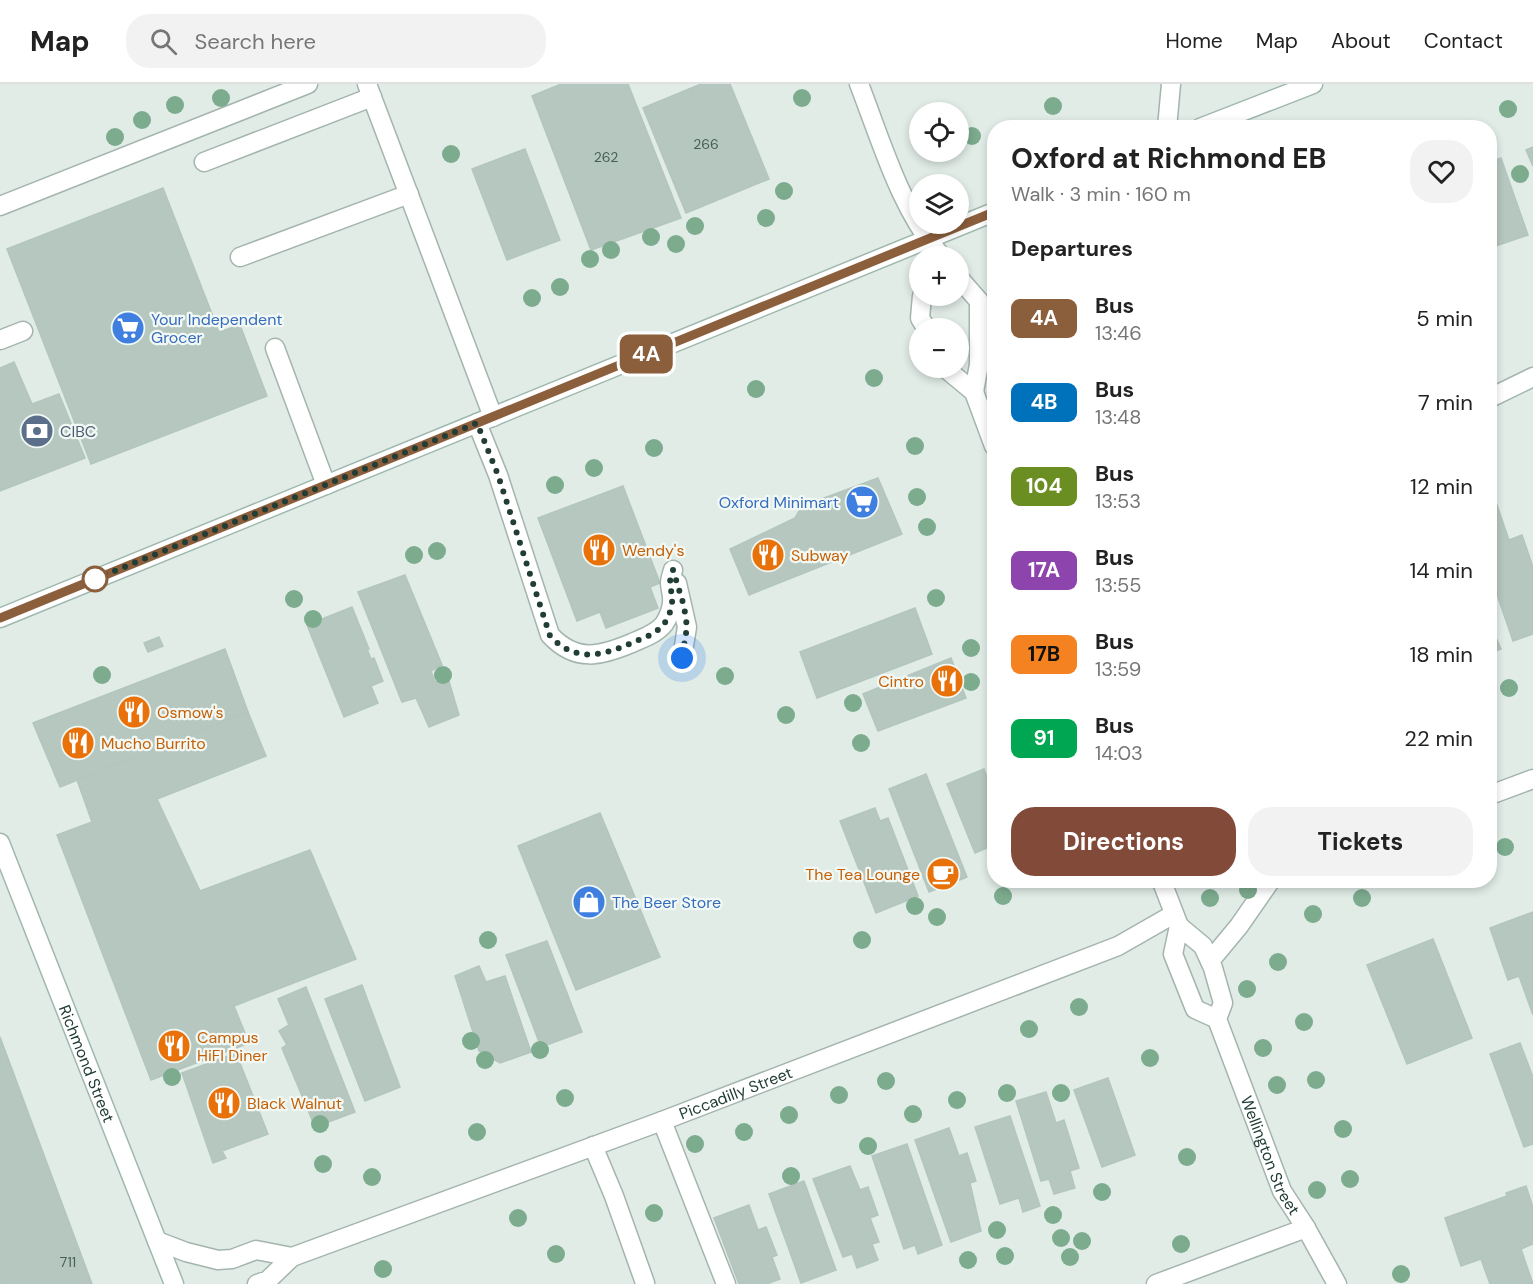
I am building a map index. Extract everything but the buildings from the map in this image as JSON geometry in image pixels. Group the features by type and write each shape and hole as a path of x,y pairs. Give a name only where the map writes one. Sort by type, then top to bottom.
{"street":[{"path":"0,206 308,84"},
{"path":"859,84 897,184 926,246"},
{"path":"1168,120 1171,84"},
{"path":"1221,120 1313,84"},
{"path":"204,162 370,91 442,282 485,420 498,475 550,636 575,653 598,654 610,652 652,634 663,625 669,614 672,598 670,583 673,570 684,606 687,627 682,658"},
{"path":"240,257 409,194"},
{"path":"931,246 987,216"},
{"path":"0,618 485,420 909,255"},
{"path":"969,290 979,301 979,363 974,392"},
{"path":"0,340 23,332"},
{"path":"275,348 326,485"},
{"path":"1497,395 1533,377"},
{"path":"957,378 974,392 987,427"},
{"path":"1497,792 1533,779"},
{"name":"Richmond Street","path":"0,843 174,1284"},
{"name":"Wellington Street","path":"1164,888 1176,920 1203,946 1210,961 1222,1003 1218,1019 1282,1191 1306,1228 1337,1284"},
{"path":"1210,961 1239,926 1265,888"},
{"path":"1176,920 1173,954 1195,1009 1218,1019"},
{"name":"Piccadilly Street","path":"256,1284 268,1280 292,1257 662,1121 1118,946 1176,920"},
{"path":"662,1121 726,1284"},
{"path":"593,1146 614,1196 644,1284"},
{"path":"1156,1284 1306,1228"},
{"path":"157,1241 186,1252 218,1260 232,1259 256,1250 292,1257"}],"bus line":[{"name":"4A","path":"0,618 987,215"}],"place":[{"name":"Your Independent Grocer","path":"128,328"},
{"name":"CIBC","path":"37,431"},
{"name":"Oxford Minimart","path":"862,502"},
{"name":"Wendy's","path":"599,550"},
{"name":"Subway","path":"768,555"},
{"name":"Cintro","path":"947,681"},
{"name":"Osmow's","path":"134,712"},
{"name":"Mucho Burrito","path":"78,743"},
{"name":"The Tea Lounge","path":"943,874"},
{"name":"The Beer Store","path":"589,902"},
{"name":"Campus HiFI Diner","path":"174,1046"},
{"name":"Black Walnut","path":"224,1103"}],"route":[{"path":"95,579 90,581 477,423 498,475 550,636 575,653 587,655 610,652 652,634 663,625 669,614 672,598 670,583 673,570 684,606 687,627 682,658"}]}
